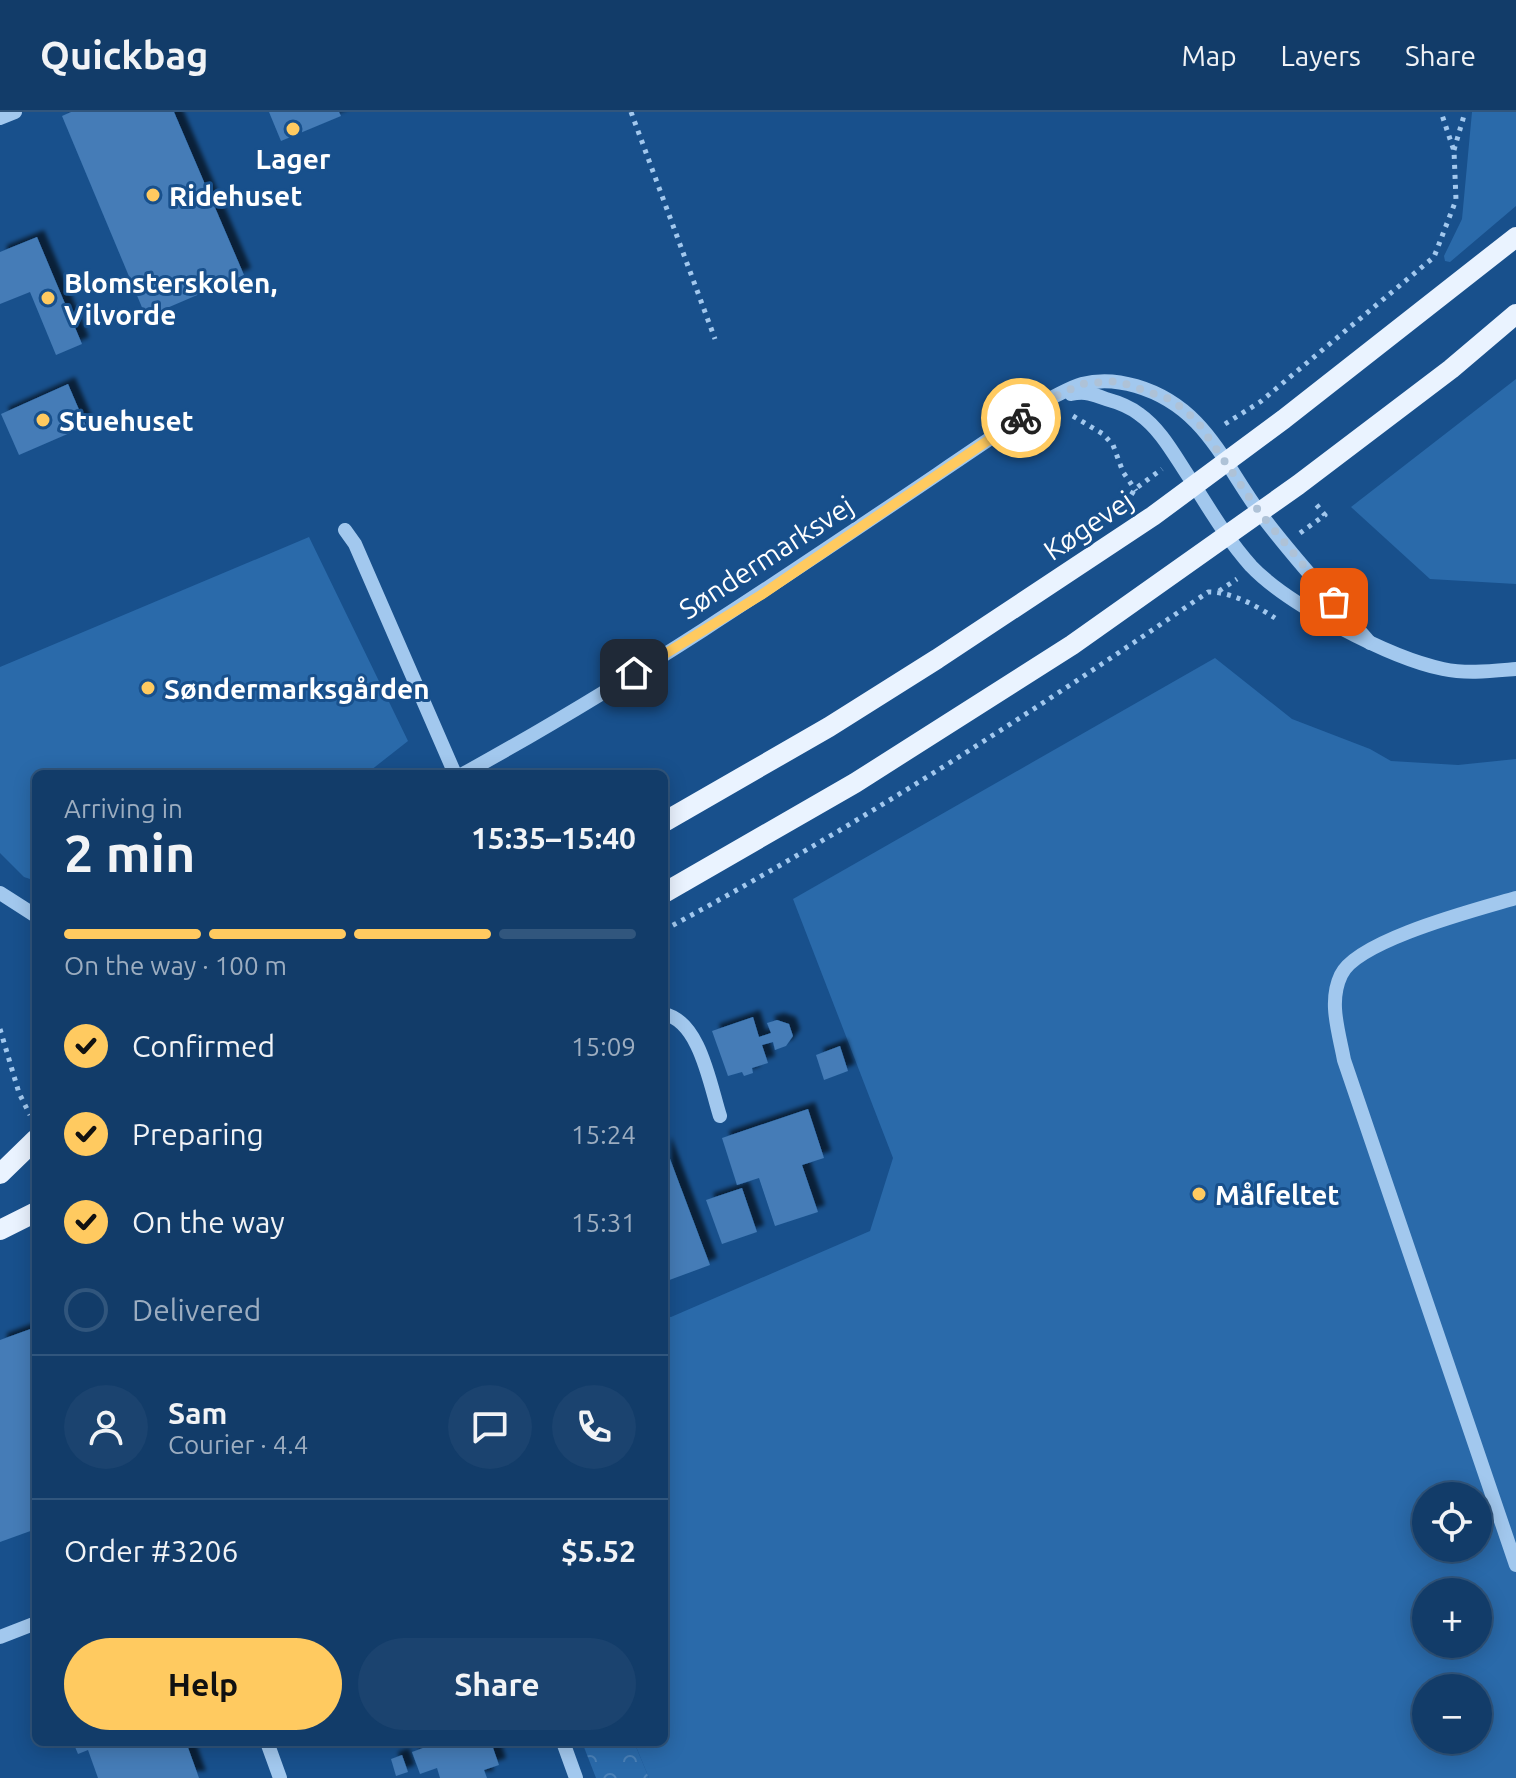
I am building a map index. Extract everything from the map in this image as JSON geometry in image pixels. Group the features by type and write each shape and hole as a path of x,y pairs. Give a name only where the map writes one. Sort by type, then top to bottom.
{"main road":[{"name":"Køgevej","path":"668,820 829,727 1153,516 1516,237"},
{"path":"668,891 867,775 1072,645 1260,513 1451,369 1516,314"},
{"path":"0,1155 32,1132"},
{"path":"0,1174 32,1134"},
{"path":"0,1230 32,1214"}],"street":[{"path":"0,118 15,112"},
{"name":"Søndermarksvej","path":"470,770 533,736 761,595 1049,399 1082,384 1117,381 1147,390 1172,400 1197,421 1260,513 1370,643"},
{"name":"Søndermarksvej","path":"1049,399 1084,391 1139,414 1161,436 1227,536 1253,567 1285,594 1370,643 1408,659 1445,669 1483,672 1516,669"},
{"path":"345,530 355,544 453,770"},
{"path":"0,893 32,913"},
{"path":"1516,898 1431,923 1372,948 1342,972 1333,1005 1344,1060 1516,1565"},
{"path":"668,1016 681,1021 698,1046 720,1116"},
{"path":"0,1637 32,1625"},
{"path":"268,1746 280,1778"},
{"path":"564,1746 576,1778"}],"path":[{"path":"631,112 715,339"},
{"path":"1260,402 1434,257 1456,200 1454,151 1441,112"},
{"path":"1454,151 1465,112"},
{"path":"1049,399 1103,434 1113,445 1123,472 1153,516"},
{"path":"668,928 785,863 920,781 1046,702 1208,592 1189,564"},
{"path":"0,1029 32,1126"}],"green space":[{"path":"1472,112 1516,112 1516,206 1450,262 1445,261 1444,256 1462,219"},
{"path":"1516,379 1516,584 1430,579 1351,507"},
{"path":"309,537 408,741 371,770 32,770 32,880 24,877 0,853 0,667"},
{"name":"Målfeltet","path":"1215,658 1292,719 1370,749 1391,761 1458,765 1516,759 1516,1778 649,1778 636,1746 668,1746 668,1317 870,1231 893,1158 793,899"},
{"path":"584,1746 636,1746 649,1778 596,1778"}],"building":[{"name":"Ridehuset","path":"71,112 174,112 244,275 146,317 62,116"},
{"name":"Lager","path":"269,112 339,112 341,116 281,141"},
{"name":"Blomsterskolen, Vilvorde","path":"37,237 82,344 56,355 30,292 0,304 0,252"},
{"name":"Stuehuset","path":"68,384 86,426 19,455 1,414"},
{"path":"753,1017 759,1037 771,1033 767,1023 777,1020 789,1024 793,1036 786,1046 775,1050 773,1042 762,1045 768,1063 752,1068 753,1073 728,1076 712,1031"},
{"path":"840,1046 848,1071 824,1080 816,1055"},
{"path":"808,1109 824,1158 802,1165 818,1212 775,1226 759,1178 737,1185 722,1138"},
{"path":"668,1154 710,1265 668,1281"},
{"path":"742,1188 757,1232 722,1244 706,1200"},
{"path":"32,1328 32,1530 0,1542 0,1340"},
{"path":"75,1746 187,1746 199,1778 98,1778 88,1750 78,1754"},
{"path":"428,1746 492,1746 499,1765 484,1770 487,1778 440,1778 437,1768 420,1774 412,1752"},
{"path":"402,1755 408,1772 396,1776 391,1759"}],"way so far":[{"path":"1021,418 1049,399 1082,384 1117,381 1172,400 1197,421 1260,513 1334,602"}],"place":[{"name":"Lager","path":"293,129"},
{"name":"Ridehuset","path":"153,195"},
{"name":"Blomsterskolen, Vilvorde","path":"48,298"},
{"name":"Stuehuset","path":"43,420"},
{"name":"Søndermarksgården","path":"148,688"},
{"name":"Målfeltet","path":"1199,1194"}],"route":[{"path":"634,673 761,595 1021,418"}]}
